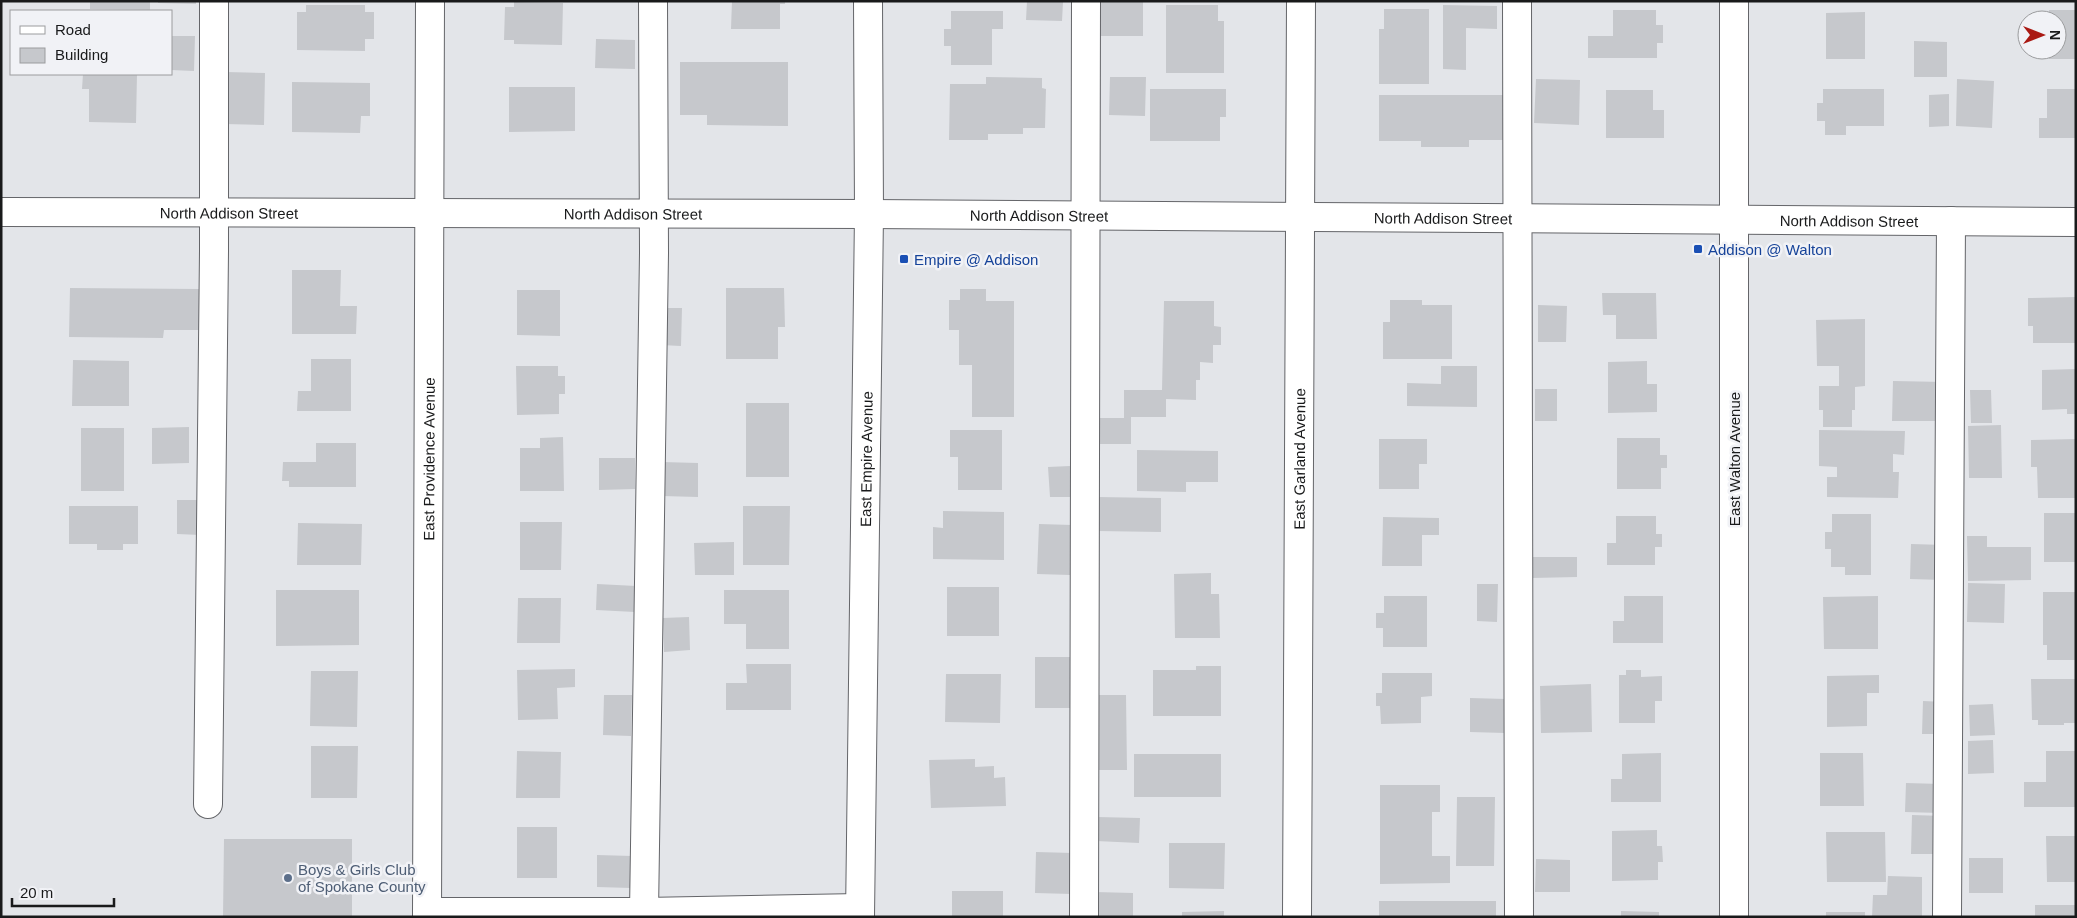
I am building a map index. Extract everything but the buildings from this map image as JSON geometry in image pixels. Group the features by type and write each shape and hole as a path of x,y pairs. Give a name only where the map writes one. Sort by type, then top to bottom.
{"street":[{"path":"208,804 214,213 214,1"},
{"name":"East Providence Avenue","path":"427,914 430,1"},
{"path":"644,912 654,214 653,1"},
{"name":"East Empire Avenue","path":"860,912 869,214 868,1"},
{"path":"1084,917 1086,1"},
{"name":"East Garland Avenue","path":"1297,917 1301,1"},
{"path":"1517,1 1519,917"},
{"name":"East Walton Avenue","path":"1734,1 1734,917"},
{"name":"North Addison Street","path":"1,212 1086,215 2076,222"},
{"path":"1947,917 1950,221"},
{"path":"427,914 860,912"}],"place":[{"name":"Addison @ Walton","path":"1698,249"},
{"name":"Empire @ Addison","path":"904,259"},
{"name":"Boys & Girls Club of Spokane County","path":"288,878"}]}
